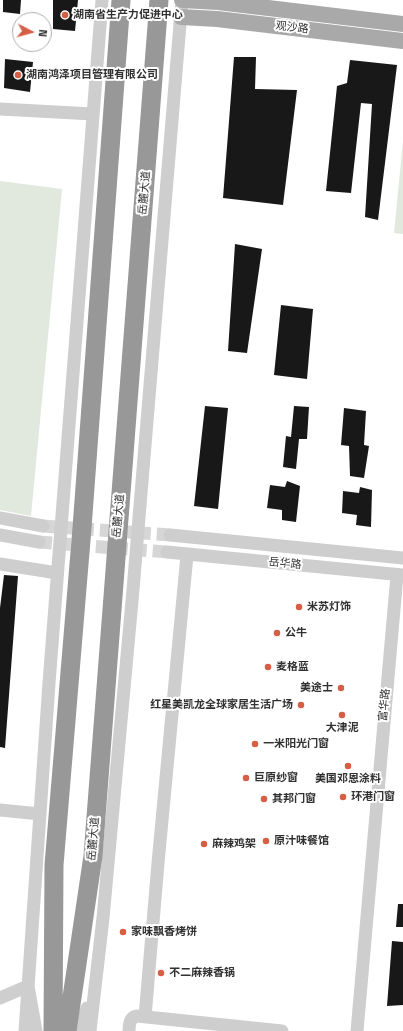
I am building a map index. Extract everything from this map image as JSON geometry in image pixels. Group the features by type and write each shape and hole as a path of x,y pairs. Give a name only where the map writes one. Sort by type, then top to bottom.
{"highway":[{"path":"54,1031 54,865 81,536 121,0"},
{"name":"岳麓大道","path":"67,1031 93,856 159,0"}],"main road":[{"name":"观沙路","path":"182,0 218,2 403,24"},
{"name":"观沙路","path":"181,17 217,19 403,41"}],"street":[{"path":"25,1031 57,573 102,0"},
{"path":"90,1031 135,574 182,0"},
{"path":"0,109 93,114"},
{"path":"0,518 43,526"},
{"path":"0,535 39,542"},
{"name":"岳华路","path":"170,535 403,558"},
{"name":"岳华路","path":"167,552 400,575"},
{"path":"141,1017 158,863 187,554"},
{"path":"0,564 57,573"},
{"name":"富华路","path":"358,1031 374,836 400,575"},
{"path":"0,810 40,814"},
{"path":"93,856 100,936"},
{"path":"30,948 54,865"},
{"path":"0,998 28,986"},
{"path":"28,986 36,1031"},
{"path":"80,1031 94,987"},
{"path":"129,1031 131,1019 134,1016 282,1031"}],"shaded area":[{"path":"403,141 403,234 394,233"},
{"path":"0,181 62,189 31,516 0,510"}],"building":[{"path":"3,0 21,0 20,12 3,12"},
{"name":"湖南省生产力促进中心","path":"53,0 78,0 75,31 53,29"},
{"path":"234,57 256,57 255,89 297,90 283,205 223,198"},
{"name":"湖南鸿泽项目管理有限公司","path":"5,59 33,62 30,92 4,88"},
{"path":"350,60 397,65 378,220 365,217 372,104 361,103 351,193 326,191 337,86 347,83"},
{"path":"235,244 262,249 247,353 228,351"},
{"path":"281,305 313,309 307,379 274,375"},
{"path":"205,406 228,408 218,509 194,506"},
{"path":"294,406 309,407 307,439 299,439 296,469 283,467 286,436 291,437"},
{"path":"344,408 366,411 364,445 369,446 364,478 350,476 349,446 341,445"},
{"path":"287,481 300,486 296,522 282,520 282,510 267,508 270,485 285,487"},
{"path":"360,487 372,490 371,527 356,525 357,515 342,513 343,491 359,493"},
{"path":"4,575 18,576 5,748 0,747 0,608"},
{"path":"398,904 403,904 403,927 396,927"},
{"path":"392,941 403,942 403,1005 387,1006"}],"tunnel":[{"path":"43,526 170,535"},
{"path":"39,542 167,552"}],"place":[{"name":"湖南省生产力促进中心","path":"65,15"},
{"name":"湖南鸿泽项目管理有限公司","path":"18,75"},
{"name":"米苏灯饰","path":"299,607"},
{"name":"公牛","path":"277,633"},
{"name":"麦格蓝","path":"268,667"},
{"name":"美途士","path":"341,688"},
{"name":"红星美凯龙全球家居生活广场","path":"301,705"},
{"name":"大津泥","path":"342,715"},
{"name":"一米阳光门窗","path":"255,744"},
{"name":"美国邓恩涂料","path":"348,766"},
{"name":"巨原纱窗","path":"246,778"},
{"name":"环港门窗","path":"343,797"},
{"name":"其邦门窗","path":"264,799"},
{"name":"原汁味餐馆","path":"266,841"},
{"name":"麻辣鸡架","path":"204,844"},
{"name":"家味飘香烤饼","path":"123,932"},
{"name":"不二麻辣香锅","path":"161,973"}]}
